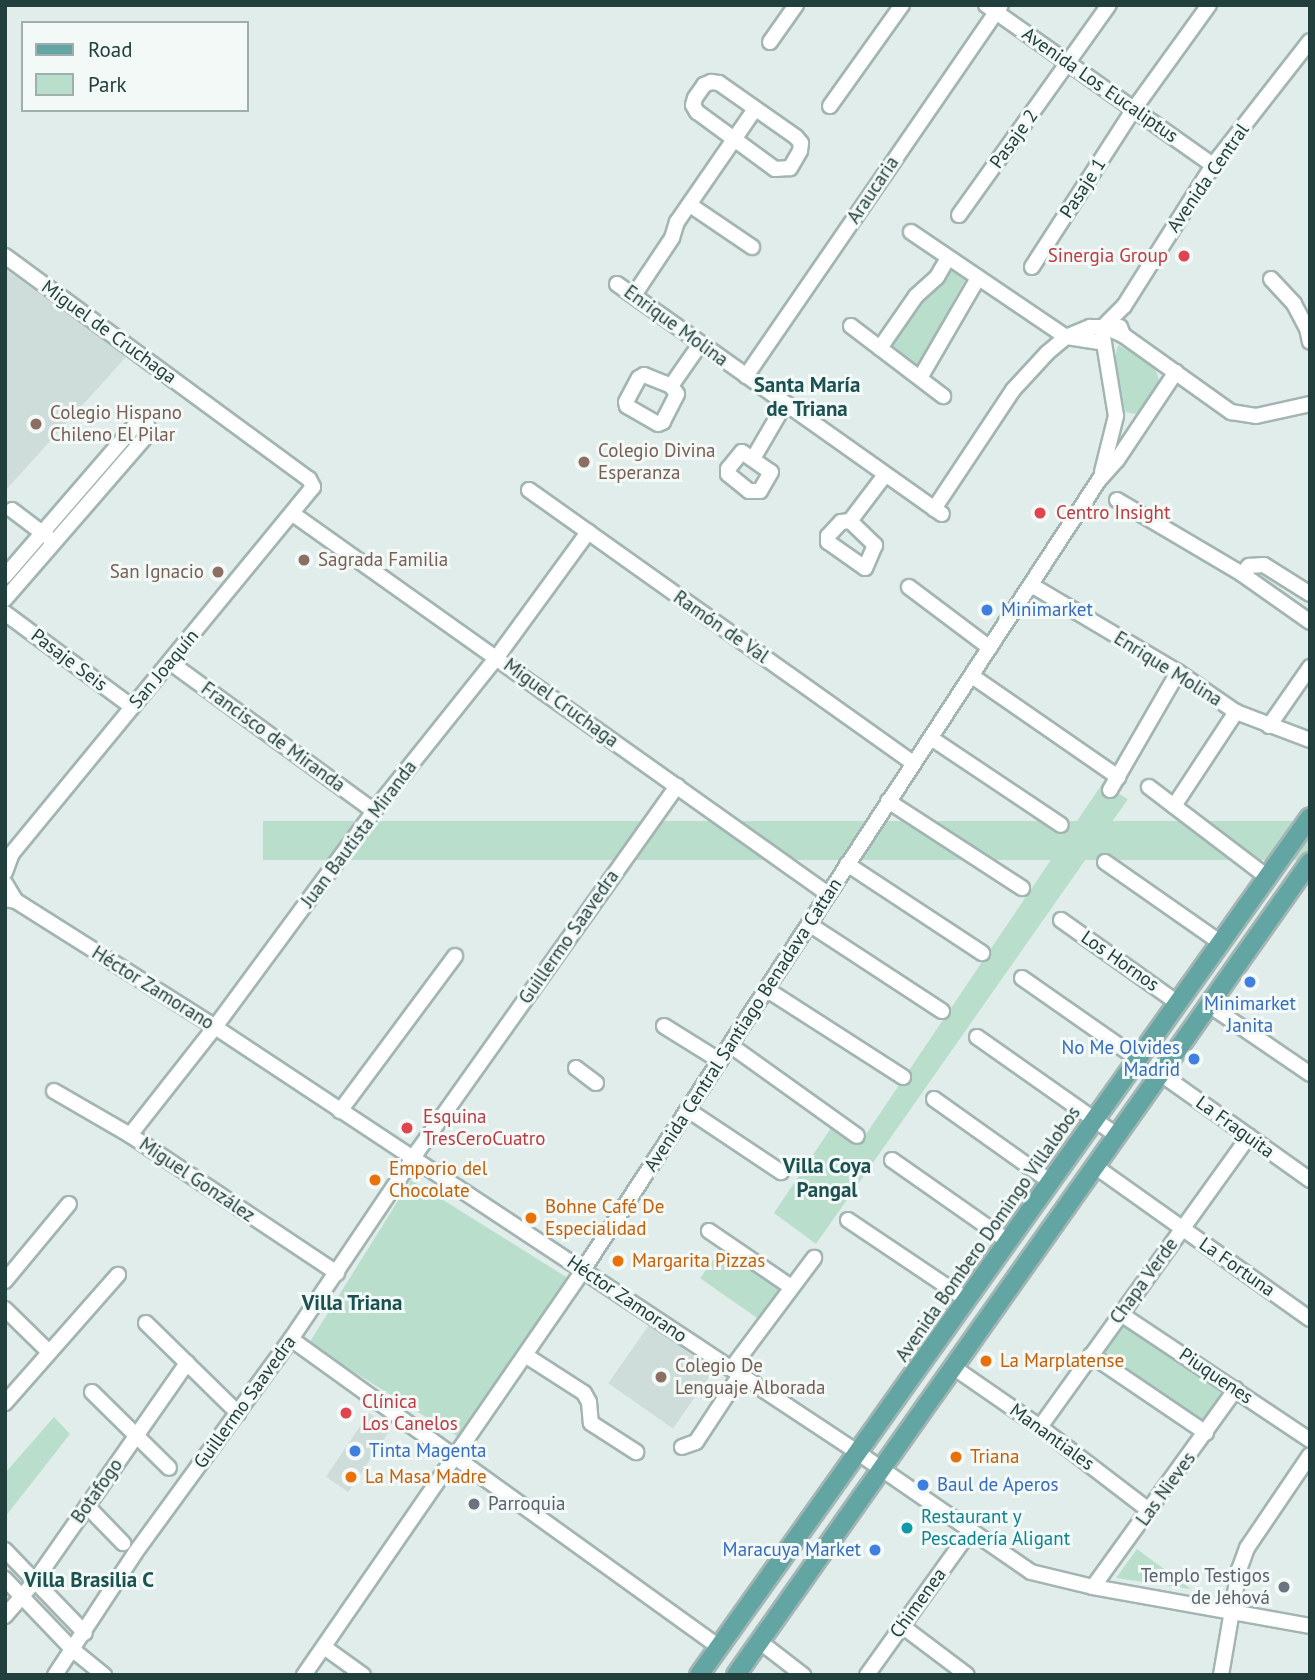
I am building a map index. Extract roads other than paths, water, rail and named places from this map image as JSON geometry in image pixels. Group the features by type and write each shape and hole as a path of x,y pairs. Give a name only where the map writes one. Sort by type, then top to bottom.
{"main road":[{"name":"Avenida Bombero Domingo Villalobos","path":"699,1675 1310,817"},
{"path":"736,1675 1310,862"}],"street":[{"path":"770,42 796,5"},
{"path":"830,106 902,5"},
{"name":"Pasaje 2","path":"959,215 1109,5"},
{"name":"Pasaje 1","path":"1032,267 1134,109 1209,5"},
{"name":"Avenida Los Eucaliptus","path":"994,7 1213,164"},
{"name":"Araucaria","path":"746,376 994,7"},
{"name":"Avenida Central","path":"1105,327 1124,306 1213,164 1310,41"},
{"path":"711,82 719,83 755,109 796,136 801,143 800,151 790,167 775,169 697,113 693,106 704,85 711,82"},
{"path":"634,295 690,205 755,109"},
{"path":"690,205 752,247"},
{"path":"911,232 1066,337 1104,343"},
{"name":"Miguel de Cruchaga","path":"5,256 312,484"},
{"path":"880,348 916,296 937,277 948,258"},
{"path":"920,378 978,278"},
{"path":"1271,279 1294,304 1307,328 1310,342"},
{"name":"Enrique Molina","path":"617,284 938,511 1028,370 1066,337"},
{"path":"1123,335 1118,318 1124,306"},
{"path":"850,326 943,396"},
{"path":"1066,337 1090,327 1105,327 1123,335 1231,412 1256,416 1310,404"},
{"path":"1099,480 1116,416 1104,343 1105,327"},
{"path":"671,386 701,343"},
{"name":"Avenida Central Santiago Benadava Cattan","path":"304,1675 583,1270 1099,480 1175,372"},
{"path":"754,457 785,404"},
{"path":"1116,416 1131,425 1140,425"},
{"path":"5,576 48,538 149,433 147,425 138,422 48,538 5,599"},
{"path":"850,521 885,474"},
{"name":"San Joaquín","path":"5,872 9,855 293,514 312,490 312,484"},
{"name":"Ramón de Val","path":"529,490 913,763"},
{"path":"1117,500 1242,574 1310,622"},
{"path":"12,510 48,538"},
{"name":"Miguel Cruchaga","path":"293,514 828,894"},
{"name":"Juan Bautista Miranda","path":"130,1135 215,1027 374,811 497,657 588,532"},
{"path":"1242,574 1249,566 1264,565 1310,594"},
{"name":"Enrique Molina","path":"1032,586 1178,672 1236,712 1310,740"},
{"path":"909,587 990,648"},
{"name":"Pasaje Seis","path":"5,613 132,707"},
{"name":"Francisco de Miranda","path":"171,663 374,811"},
{"path":"1269,726 1310,667"},
{"path":"1111,790 1178,672"},
{"path":"972,676 1118,777"},
{"path":"1174,806 1236,712"},
{"path":"931,738 1061,825"},
{"name":"Guillermo Saavedra","path":"55,1675 74,1650 135,1553 337,1273 413,1158 677,786"},
{"path":"1149,787 1267,877"},
{"path":"888,801 1022,888"},
{"path":"1105,862 1221,943"},
{"path":"847,864 982,953"},
{"name":"Héctor Zamorano","path":"5,883 11,900 215,1027 857,1452 1031,1572 1093,1587 1310,1626"},
{"name":"Los Hornos","path":"1061,920 1178,1003"},
{"path":"809,924 942,1011"},
{"path":"340,1111 455,956"},
{"path":"1022,978 1138,1059"},
{"path":"766,989 903,1077"},
{"path":"1209,1005 1308,1069"},
{"path":"664,1026 720,1060"},
{"path":"977,1037 1118,1136"},
{"path":"730,1045 857,1136"},
{"path":"576,1068 596,1083"},
{"name":"La Fraguita","path":"1161,1074 1310,1180"},
{"name":"Miguel González","path":"54,1091 130,1135 337,1273"},
{"path":"934,1099 1051,1182"},
{"path":"688,1110 781,1172"},
{"name":"Chapa Verde","path":"1040,1427 1249,1136"},
{"path":"892,1160 1009,1242"},
{"name":"La Fortuna","path":"1096,1167 1310,1319"},
{"path":"5,1281 69,1204"},
{"path":"848,1220 967,1300"},
{"path":"709,1231 791,1287"},
{"path":"682,1447 696,1442 735,1372 791,1287 814,1258"},
{"path":"5,1403 48,1351 118,1275"},
{"path":"5,1309 48,1351"},
{"name":"Piuquenes","path":"1121,1314 1310,1440"},
{"path":"146,1323 238,1413"},
{"path":"290,1339 719,1647"},
{"path":"525,1355 584,1392 592,1423 636,1452"},
{"path":"1091,1355 1206,1433"},
{"name":"Botafogo","path":"5,1616 35,1581 187,1363"},
{"name":"Manantiales","path":"953,1367 1040,1427 1150,1511"},
{"name":"Las Nieves","path":"1093,1587 1236,1389"},
{"path":"92,1392 169,1468"},
{"path":"1221,1675 1234,1614 1239,1570 1252,1539 1310,1455"},
{"path":"87,1506 123,1543"},
{"name":"Chimenea","path":"867,1675 970,1531"},
{"path":"5,1549 85,1633"},
{"path":"5,1579 74,1650 104,1675"},
{"path":"902,1626 967,1675"},
{"path":"759,1641 803,1675"},
{"path":"324,1647 363,1675"}],"place":[{"name":"Sinergia Group","path":"1184,256"},
{"name":"Colegio Hispano Chileno El Pilar","path":"36,424"},
{"name":"Colegio Divina Esperanza","path":"584,462"},
{"name":"Centro Insight","path":"1040,513"},
{"name":"Sagrada Familia","path":"304,560"},
{"name":"San Ignacio","path":"218,572"},
{"name":"Minimarket","path":"987,610"},
{"name":"Minimarket Janita","path":"1250,982"},
{"name":"No Me Olvides Madrid","path":"1194,1059"},
{"name":"Esquina TresCeroCuatro","path":"407,1128"},
{"name":"Emporio del Chocolate","path":"375,1180"},
{"name":"Bohne Café De Especialidad","path":"531,1218"},
{"name":"Margarita Pizzas","path":"618,1261"},
{"name":"La Marplatense","path":"986,1361"},
{"name":"Colegio De Lenguaje Alborada","path":"661,1377"},
{"name":"Clínica Los Canelos","path":"346,1413"},
{"name":"Tinta Magenta","path":"355,1451"},
{"name":"Triana","path":"956,1457"},
{"name":"La Masa Madre","path":"351,1477"},
{"name":"Baul de Aperos","path":"923,1485"},
{"name":"Parroquia","path":"474,1504"},
{"name":"Restaurant y Pescadería Aligant","path":"907,1528"},
{"name":"Maracuya Market","path":"875,1550"},
{"name":"Templo Testigos de Jehová","path":"1284,1587"}],"district":[{"name":"Santa María de Triana","path":"807,397"},
{"name":"Villa Coya Pangal","path":"827,1178"},
{"name":"Villa Triana","path":"352,1303"},
{"name":"Villa Brasilia C","path":"89,1580"}]}
